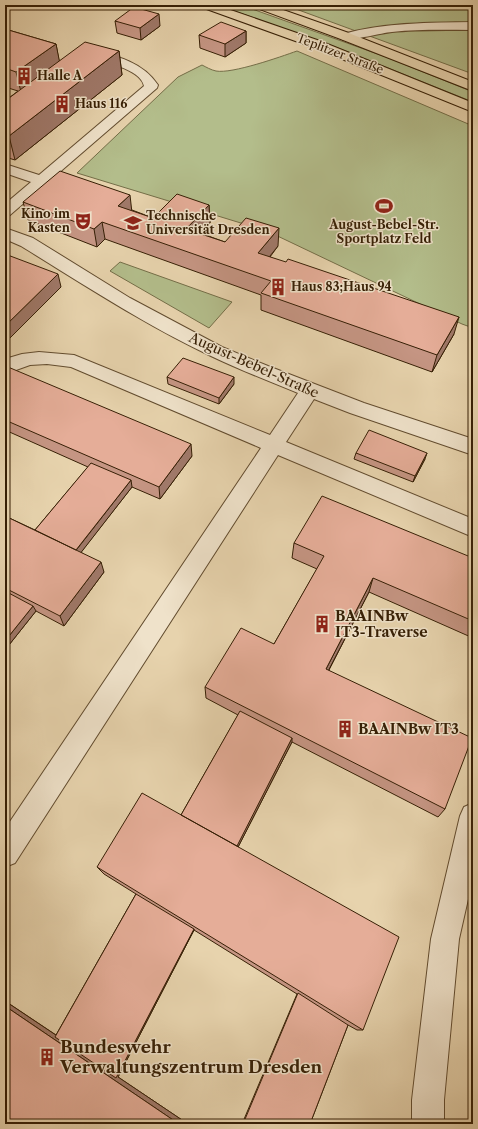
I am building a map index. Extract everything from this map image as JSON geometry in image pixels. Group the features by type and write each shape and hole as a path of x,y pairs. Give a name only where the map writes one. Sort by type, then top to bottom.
{"main road":[{"name":"Teplitzer Straße","path":"205,5 316,44 473,108"},
{"name":"Teplitzer Straße","path":"258,5 346,37 473,87"}],"street":[{"path":"346,37 378,29 473,26"},
{"path":"5,212 150,88 150,81 127,64 91,54 78,63"},
{"path":"5,168 42,181"},
{"path":"5,190 24,196"},
{"name":"August-Bebel-Straße","path":"5,233 26,242 124,302 208,347 261,371 310,390 473,447"},
{"path":"5,367 15,362 46,356 74,360 473,528"},
{"path":"5,853 310,390"},
{"path":"428,1124 428,1100 445,939 473,816"}],"green space":[{"path":"218,5 241,5 386,57 473,92 473,102 338,48"},
{"path":"285,5 473,5 473,74"},
{"path":"297,51 473,126 473,328 267,231 77,173 178,77 202,65 216,71 233,70"},
{"path":"120,262 232,302 209,328 110,271"}],"building":[{"path":"134,7 159,14 140,28 115,21"},
{"path":"221,22 246,31 225,44 199,35"},
{"path":"5,29 56,44 16,72 5,68"},
{"path":"85,42 119,51 9,136 5,135 5,101"},
{"path":"60,171 130,195 118,206 153,218 177,194 209,205 186,229 225,242 246,218 279,228 258,253 286,262 288,259 459,317 437,355 261,293 271,281 102,222 94,229 23,202"},
{"path":"5,254 58,274 5,326"},
{"path":"183,358 234,377 219,398 167,377"},
{"path":"8,367 191,444 159,487 5,420 5,370"},
{"path":"369,430 427,453 415,476 356,453"},
{"path":"91,463 131,480 76,550 35,530"},
{"path":"322,496 473,558 473,621 373,578 326,669 472,738 445,809 205,687 241,628 274,644 324,556 294,543"},
{"path":"5,516 101,562 60,616 5,588"},
{"path":"5,591 33,606 5,641"},
{"path":"240,711 292,738 237,846 181,815"},
{"path":"142,793 399,937 363,1030 97,867"},
{"path":"136,894 194,929 116,1078 55,1037"},
{"path":"298,993 348,1025 310,1124 243,1124"},
{"name":"Bundeswehr Verwaltungszentrum Dresden","path":"5,1006 179,1124 5,1124"}],"place":[{"name":"Halle A","path":"24,76"},
{"name":"Haus 116","path":"62,104"},
{"name":"August-Bebel-Str. Sportplatz Feld","path":"384,206"},
{"name":"Kino im Kasten","path":"83,221"},
{"name":"Technische Universität Dresden","path":"133,223"},
{"name":"Haus 83;Haus 94","path":"278,287"},
{"name":"BAAINBw IT3-Traverse","path":"322,624"},
{"name":"BAAINBw IT3","path":"345,729"},
{"name":"Bundeswehr Verwaltungszentrum Dresden","path":"47,1057"}]}
